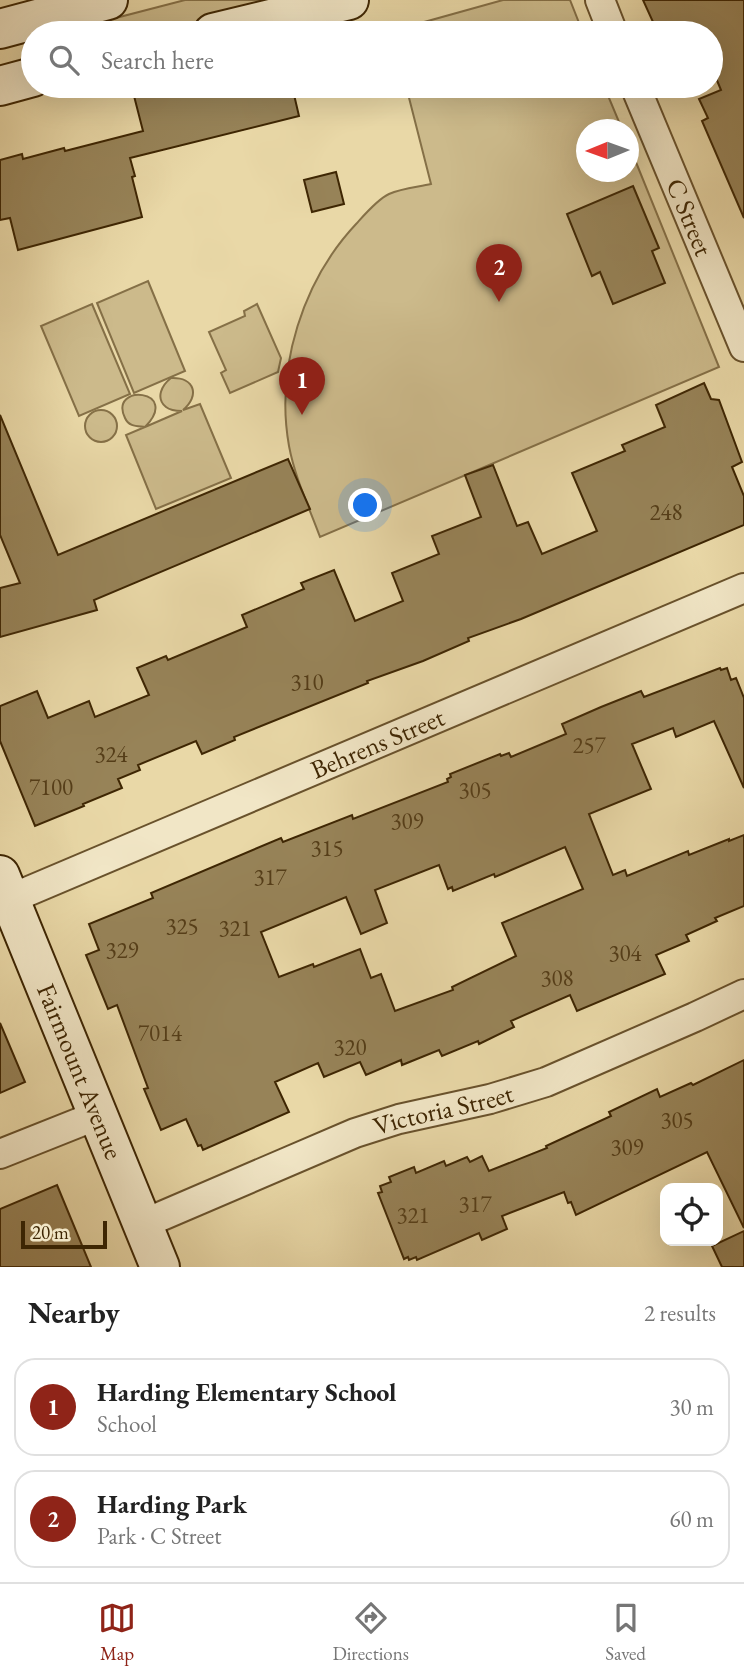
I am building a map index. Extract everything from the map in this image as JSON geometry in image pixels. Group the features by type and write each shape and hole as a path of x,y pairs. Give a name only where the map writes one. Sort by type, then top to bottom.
{"street":[{"path":"30,21 108,0"},
{"path":"262,21 349,0"},
{"path":"600,0 609,21"},
{"path":"0,29 21,23"},
{"path":"0,86 21,80"},
{"name":"C Street","path":"640,98 744,347"},
{"name":"Behrens Street","path":"5,887 744,588"},
{"name":"Fairmount Avenue","path":"5,887 160,1267"},
{"name":"Victoria Street","path":"143,1224 355,1133 398,1119 490,1099 546,1082 744,994"},
{"path":"0,1154 98,1115"}],"shaded area":[{"path":"185,0 283,0 200,21 110,21"},
{"path":"503,0 570,0 578,21 428,21"},
{"path":"409,98 609,98 618,119 576,119 576,182 639,182 639,170 719,367 320,537 289,446 286,386 290,356 308,298 338,246 376,203 399,190 431,184"},
{"path":"148,281 185,371 134,393 97,303"},
{"path":"92,304 130,394 79,416 41,326"},
{"path":"257,304 281,358 278,372 230,393 221,373 226,370 209,332 245,316 244,311"},
{"path":"171,378 190,384 192,399 183,410 200,404 231,478 156,509 126,435 182,411 166,407 161,400 163,388"},
{"path":"134,395 150,398 155,405 154,414 145,427 131,425 125,418 122,407 126,399"},
{"path":"101,410 112,415 117,426 112,437 101,442 90,437 85,426 90,415"}],"building":[{"path":"643,0 744,0 744,218 702,121 708,118 699,99 723,98 723,21 653,21"},
{"path":"135,98 295,98 299,116 130,158 142,217 18,250 10,218 0,220 0,160 22,154 23,159 64,148 65,151 143,131"},
{"path":"336,172 344,204 312,212 304,180"},
{"path":"633,186 659,248 652,251 665,283 613,304 600,272 592,276 567,214"},
{"path":"704,383 711,399 719,400 742,462 732,467 744,496 744,525 521,619 468,638 469,641 234,737 235,740 202,754 196,741 138,765 140,770 118,779 122,788 35,826 0,741 0,706 37,691 48,718 89,701 95,717 149,695 137,668 166,656 168,660 247,627 242,615 304,589 301,583 334,570 355,621 403,601 392,573 439,554 432,536 481,517 465,475 493,465 517,526 528,522 542,554 597,531 572,473 625,451 622,445 665,427 656,405"},
{"path":"0,415 58,555 288,459 310,509 94,600 97,610 0,637 0,588 20,583 0,535"},
{"path":"720,668 727,668 731,680 736,678 744,698 744,788 714,721 676,737 673,728 632,744 651,789 589,814 613,875 625,870 627,876 688,851 689,855 744,835 744,906 715,918 717,921 686,935 689,941 656,955 665,974 577,1011 570,995 511,1021 514,1027 479,1044 478,1041 442,1056 439,1050 402,1065 401,1060 366,1075 360,1062 324,1077 318,1063 275,1082 289,1112 203,1150 201,1145 198,1146 186,1119 161,1130 144,1089 148,1088 117,1005 108,1009 86,955 99,950 89,924 153,898 151,893 281,838 283,842 352,815 353,819 448,782 450,774 500,754 509,753 511,757 566,734 562,724 601,707 641,691 644,697","holes":["565,847 583,889 502,923 516,956 452,987 453,990 395,1011 381,974 371,978 360,949 279,977 261,932 346,897 361,934 387,923 375,890 439,865 448,889 452,887 453,891 494,874 495,877"]},
{"path":"0,1023 25,1082 0,1093"},
{"path":"744,1060 744,1228 707,1152 576,1215 564,1192 502,1216 507,1229 482,1240 479,1233 417,1260 416,1257 404,1259 378,1193 382,1192 380,1186 391,1182 389,1177 414,1167 416,1173 444,1161 446,1166 467,1157 470,1162 482,1156 489,1171 547,1148 546,1146 611,1116 609,1112 657,1089 660,1097 691,1083 693,1085"},
{"path":"57,1185 91,1267 0,1267 0,1209"},
{"path":"744,1231 744,1267 722,1267 712,1246 723,1246 723,1241"}],"place":[{"name":"Harding Park","path":"499,302"},
{"name":"Harding Elementary School","path":"302,415"}]}
